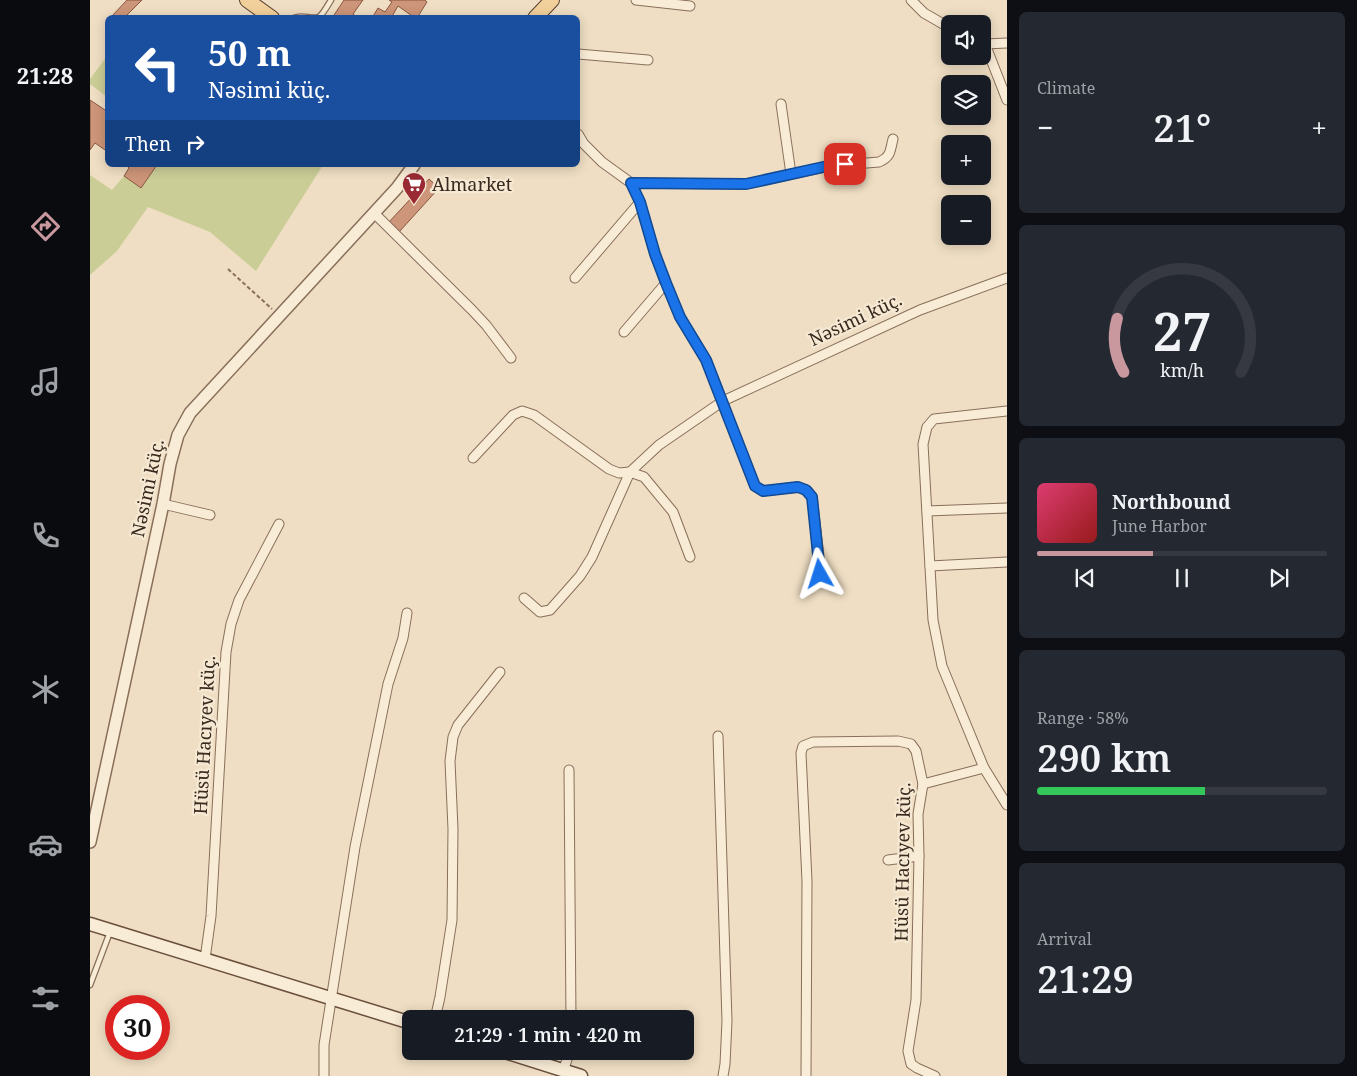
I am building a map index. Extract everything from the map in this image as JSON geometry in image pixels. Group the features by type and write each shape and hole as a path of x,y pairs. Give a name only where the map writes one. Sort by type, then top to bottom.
{"main road":[{"path":"247,0 268,15"},
{"path":"539,15 552,0"},
{"path":"90,924 402,1020"},
{"path":"527,1060 562,1073 581,1076"}],"street":[{"path":"636,0 690,6"},
{"path":"911,0 924,13 941,23"},
{"path":"991,44 1007,43"},
{"path":"580,54 648,60"},
{"path":"991,61 1007,100"},
{"path":"781,104 791,174"},
{"path":"580,137 602,162 631,183 640,202 655,254 666,283 680,317 706,360 755,486 763,491 798,487 806,490 812,497 820,574"},
{"path":"631,183 746,184 828,166 879,162 886,159 889,155 892,139"},
{"name":"Nəsimi küç.","path":"90,842 170,464 178,435 190,413 397,188 413,167"},
{"path":"575,278 640,202"},
{"path":"374,213 472,310 511,358"},
{"name":"Nəsimi küç.","path":"524,598 540,612 550,610 580,576 592,557 630,472 659,445 723,401 920,310 1007,278"},
{"path":"624,332 666,283"},
{"path":"472,458 513,415 522,411 534,415 609,469 619,473 630,472 644,477 673,512 690,557"},
{"path":"1007,411 934,419 927,426 923,444 933,620 942,666 984,768 1007,805"},
{"path":"163,504 210,515"},
{"path":"927,511 1007,508"},
{"name":"Hüsü Hacıyev küç.","path":"205,959 211,916 226,652 231,624 239,600 279,524"},
{"path":"930,566 1007,562"},
{"path":"324,1076 324,1045 354,847 388,684 403,638 407,612"},
{"path":"437,1010 452,920 453,829 450,760 453,737 458,725 500,672"},
{"path":"718,736 726,1022 725,1064 722,1076"},
{"name":"Hüsü Hacıyev küç.","path":"806,1076 807,881 801,753 803,746 813,742 898,741 911,744 916,751 923,784 918,814 916,1000 908,1051 911,1064 935,1076"},
{"path":"923,784 984,768"},
{"path":"568,770 571,1010"},
{"path":"888,860 919,856"},
{"path":"562,1073 567,1060"}],"lane":[{"path":"320,15 331,0"},
{"path":"90,985 111,930"}],"path":[{"path":"228,268 279,316"}],"green space":[{"path":"105,59 105,95 90,84 90,79"},
{"path":"156,167 322,167 256,271 210,232 148,207 117,251 90,275 90,175 112,190 124,176 141,188"}],"building":[{"path":"127,0 142,0 127,15 113,15"},
{"path":"344,0 363,0 353,14 354,15 334,15"},
{"path":"389,0 425,0 427,2 419,15 411,15 398,6 393,15 374,15 378,8 385,12 392,2"},
{"path":"90,100 105,110 105,150 95,143 90,150"},
{"path":"156,167 141,188 124,176 129,168"},
{"name":"Almarket","path":"429,179 439,188 399,232 389,222"}],"place":[{"name":"Almarket","path":"414,205"}],"route":[{"path":"820,574 812,497 806,490 798,487 763,491 755,486 706,360 680,317 666,283 655,254 640,202 631,183 746,184 845,164"}]}
